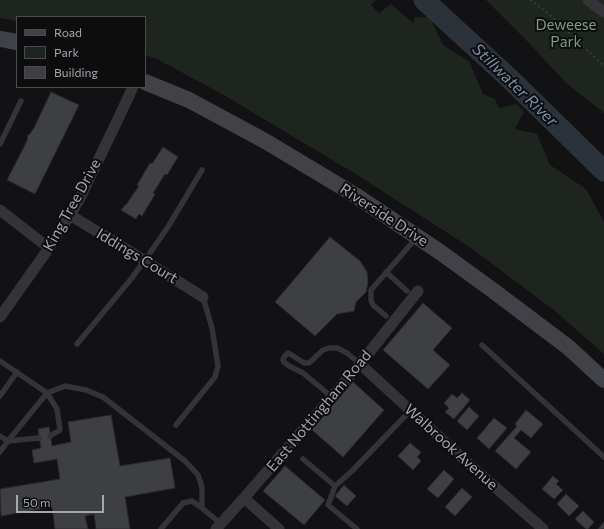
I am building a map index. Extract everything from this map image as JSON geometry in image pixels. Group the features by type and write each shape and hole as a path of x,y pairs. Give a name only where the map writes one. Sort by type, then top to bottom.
{"main road":[{"path":"0,39 16,42"},
{"name":"Riverside Drive","path":"146,82 189,100 265,141 354,195 417,236 485,285 568,347 604,380"}],"street":[{"path":"588,0 604,12"},
{"name":"King Tree Drive","path":"0,317 49,248 70,215 133,88"},
{"path":"0,210 49,248"},
{"name":"Iddings Court","path":"70,215 203,297"},
{"name":"East Nottingham Road","path":"218,527 360,364 412,291"},
{"name":"Walbrook Avenue","path":"360,364 470,465 544,529"},
{"path":"244,498 279,529"}],"lane":[{"path":"0,144 21,101"},
{"path":"77,344 145,260 168,227 202,170"},
{"path":"386,316 373,305 371,300 371,290 417,236"},
{"path":"386,272 412,291"},
{"path":"176,425 215,377 218,366 212,328 203,297"},
{"path":"482,345 604,457"},
{"path":"332,397 303,373 284,362 283,360 285,355 288,353 304,363 310,362 323,350 337,348 347,353 360,364"},
{"path":"0,361 47,393 56,409 60,430 50,436"},
{"path":"0,396 17,372"},
{"path":"0,452 47,393 65,386 86,390 103,397 185,461 198,474 202,487 202,508"},
{"path":"357,529 328,505 335,486 352,471 411,410"},
{"path":"0,436 8,441 39,438"},
{"path":"304,459 335,486"},
{"path":"162,529 183,503 192,501 202,508 218,527"}],"path":[{"path":"530,0 548,14 604,66"}],"green space":[{"path":"0,0 376,0 371,5 379,13 391,4 413,23 415,17 430,18 443,45 469,61 483,94 495,99 499,108 517,104 524,112 515,129 537,134 550,165 586,189 604,222 604,354 555,311 471,248 354,173 222,94 157,59 146,55 146,16 16,16 16,21 0,18"},
{"name":"Deweese Park","path":"486,0 604,0 604,113 567,84"}],"building":[{"path":"51,92 79,105 35,194 7,180 25,145 28,135 34,128"},
{"path":"163,147 178,157 167,175 165,174 153,193 155,194 142,216 139,214 136,219 121,210 139,186 137,185 150,163 152,164"},
{"path":"330,237 360,261 367,272 368,282 366,292 356,302 354,311 337,314 315,336 275,302"},
{"path":"423,303 452,328 433,350 450,365 428,389 383,350"},
{"path":"353,382 384,410 343,457 311,429"},
{"path":"462,393 470,400 454,419 445,412 449,408 444,403 452,394 457,398"},
{"path":"469,407 479,416 467,430 457,421"},
{"path":"526,410 543,424 531,438 521,430 514,438 531,452 516,469 495,451 517,426 515,424"},
{"path":"111,415 120,466 170,458 175,488 125,497 130,529 96,529 94,514 85,516 88,529 55,529 52,507 1,516 0,489 60,479 57,459 34,463 32,450 41,448 38,429 49,427 52,446 71,442 68,422"},
{"path":"494,418 507,428 489,449 477,438"},
{"path":"410,443 421,452 417,457 421,461 413,470 398,456"},
{"path":"285,466 325,500 304,525 263,491"},
{"path":"444,470 454,479 438,498 427,489"},
{"path":"553,476 559,481 556,484 563,490 554,499 542,489"},
{"path":"344,485 356,496 347,506 335,496"},
{"path":"462,488 472,497 455,516 445,507"},
{"path":"566,494 579,506 569,516 557,504"},
{"path":"583,511 594,522 588,529 586,529 575,519"},
{"path":"604,522 604,529 598,529"}],"waterway":[{"name":"Stillwater River","path":"424,0 509,78 604,171"}]}
